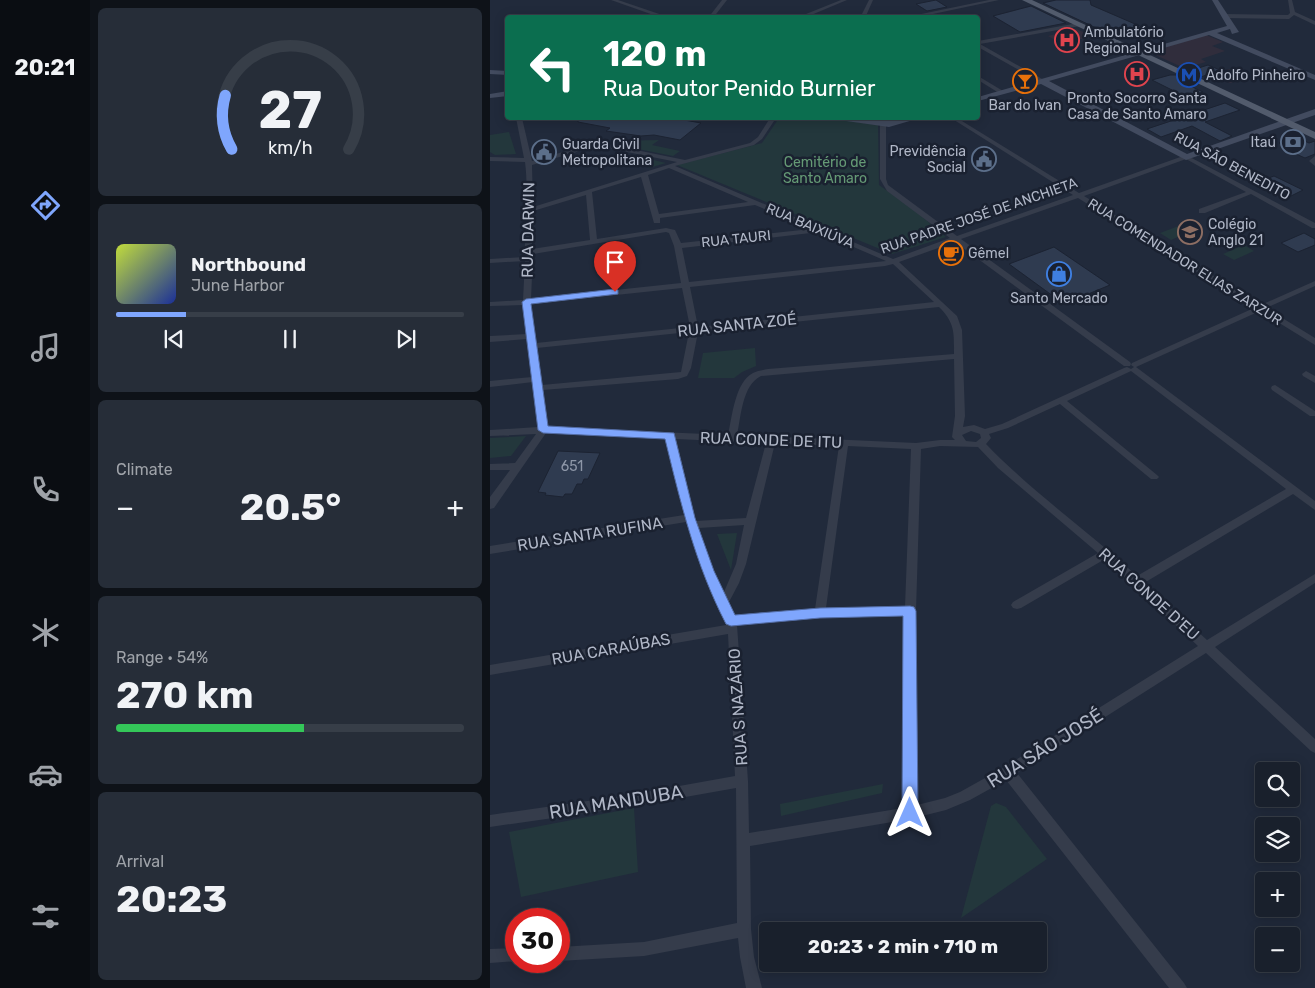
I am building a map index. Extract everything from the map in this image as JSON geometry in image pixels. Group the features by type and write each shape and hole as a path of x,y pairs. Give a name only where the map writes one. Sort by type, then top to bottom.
{"main road":[{"path":"1026,0 1315,136"}],"street":[{"path":"613,0 660,15"},
{"path":"712,15 725,0"},
{"path":"806,15 845,0"},
{"path":"864,15 871,0"},
{"path":"920,15 997,0"},
{"path":"1215,0 1230,27 1247,49"},
{"path":"1290,0 1293,13"},
{"path":"1224,16 1289,17 1293,13"},
{"path":"1293,13 1315,23"},
{"path":"980,44 1078,25"},
{"path":"980,98 1230,27"},
{"path":"1208,32 1315,78"},
{"name":"RUA SÃO BENEDITO","path":"980,45 1042,81 1315,226"},
{"path":"490,72 505,73"},
{"path":"980,79 1000,92"},
{"path":"490,96 505,94"},
{"name":"RUA PADRE JOSÉ DE ANCHIETA","path":"490,304 526,302 875,266 895,262 1186,156 1315,112"},
{"name":"RUA DARWIN","path":"520,120 528,162 530,210 526,302 543,430"},
{"path":"530,210 669,166 757,141 772,120"},
{"path":"858,120 883,124 894,124 909,120"},
{"name":"RUA COMENDADOR ELIAS ZARZUR","path":"957,120 1315,342"},
{"path":"883,124 884,185 956,240 1131,367 1315,506"},
{"path":"490,160 528,162 597,144 686,161"},
{"path":"1315,158 1312,161 1315,164"},
{"name":"RUA BAIXIÚVA","path":"669,166 895,262 953,316 958,330 960,416"},
{"path":"644,174 659,232"},
{"path":"589,192 594,242"},
{"path":"1202,211 1251,192"},
{"path":"656,216 756,203"},
{"name":"RUA TAURI","path":"678,246 823,230"},
{"path":"490,261 594,242 659,232 672,232 678,246 694,329 687,368 684,374 678,376 537,384 490,384"},
{"path":"960,416 973,428 984,432 1005,426 1315,283"},
{"name":"RUA SANTA ZOÉ","path":"533,346 941,304"},
{"path":"490,339 530,336"},
{"path":"732,438 739,406 747,383 754,375 768,372 958,356"},
{"path":"1306,374 1315,380"},
{"path":"1275,388 1311,409"},
{"path":"1060,400 1154,477"},
{"path":"960,416 957,434 958,440 963,444"},
{"name":"RUA CONDE DE ITU","path":"940,443 964,429 973,428"},
{"path":"490,505 543,430"},
{"name":"RUA CONDE DE ITU","path":"490,432 543,430 916,446 940,443 980,444"},
{"path":"980,444 985,440 984,432"},
{"name":"RUA S NAZÁRIO","path":"670,435 691,521 708,571 732,624 742,781 744,929 747,957 754,988"},
{"path":"723,602 731,591 739,571 771,440"},
{"path":"820,613 844,443"},
{"name":"RUA CONDE D'EU","path":"980,444 1001,466 1106,554 1315,747"},
{"path":"910,813 910,611 916,446"},
{"path":"490,467 517,466"},
{"path":"1136,582 1294,489"},
{"name":"RUA SANTA RUFINA","path":"490,550 691,521 750,521"},
{"path":"1017,605 1106,554"},
{"name":"RUA SÃO JOSÉ","path":"744,840 910,813 959,798 1008,772 1315,578"},
{"name":"RUA CARAÚBAS","path":"490,670 732,624 820,613 910,611"},
{"path":"1008,772 1174,986"},
{"name":"RUA MANDUBA","path":"490,821 629,801 742,781"},
{"path":"570,953 644,949 744,929"},
{"path":"490,956 505,955"}],"shaded area":[{"name":"Ambulatório Regional Sul","path":"1076,29 1093,36 1062,44 1048,36"},
{"path":"1206,35 1223,42 1212,46 1225,51 1201,59 1206,62 1184,68 1149,52"},
{"path":"1229,69 1248,78 1230,83 1211,75"}],"green space":[{"name":"Cemitério de Santo Amaro","path":"778,120 844,120 878,125 879,185 913,209 946,237 892,254 677,165 762,143"},
{"path":"509,132 516,154 495,155 490,152 490,135"},
{"path":"659,140 652,145 680,151 673,156 628,147 612,141"},
{"path":"633,155 666,163 649,168 639,160 631,163 624,158"},
{"path":"1184,224 1194,230 1171,240 1160,233"},
{"path":"1244,245 1254,251 1234,260 1223,254"},
{"path":"755,348 756,366 734,378 698,378 703,353"},
{"path":"526,436 511,456 490,458 490,438"},
{"path":"737,533 731,570 717,534"},
{"path":"883,784 882,793 781,816 780,804"},
{"path":"996,803 1006,807 1047,859 961,918 991,806"},
{"path":"634,808 638,872 521,897 509,832"}],"building":[{"path":"936,0 947,7 927,11 916,4"},
{"path":"1056,0 1090,0 1091,5 1142,27 1111,35 1043,3"},
{"path":"1031,6 1066,23 1020,32 993,16"},
{"path":"1208,65 1220,70 1201,77 1189,71"},
{"path":"1176,75 1188,81 1182,82 1203,92 1182,98 1168,91 1172,90 1152,80"},
{"path":"1225,103 1240,110 1205,122 1232,136 1220,141 1192,126 1161,137 1147,129"},
{"path":"578,120 684,120 701,123 680,140 654,135 641,136 606,131 610,128 578,122"},
{"path":"1296,137 1309,143 1315,141 1315,154 1305,158 1289,151 1293,149 1279,143"},
{"path":"1274,176 1303,190 1291,196 1261,181"},
{"path":"1304,233 1315,239 1315,245 1298,252 1281,243"},
{"name":"Santo Mercado","path":"1054,247 1110,285 1064,304 1009,264"},
{"path":"558,451 600,453 588,479 584,479 582,484 577,484 572,494 565,494 563,497 545,495 546,493 538,492"}],"place":[{"name":"Ambulatório Regional Sul","path":"1067,40"},
{"name":"Pronto Socorro Santa Casa de Santo Amaro","path":"1137,74"},
{"name":"Adolfo Pinheiro","path":"1189,75"},
{"name":"Bar do Ivan","path":"1025,81"},
{"name":"Itaú","path":"1293,142"},
{"name":"Guarda Civil Metropolitana","path":"544,152"},
{"name":"Previdência Social","path":"984,159"},
{"name":"Colégio Anglo 21","path":"1190,232"},
{"name":"Gêmel","path":"951,253"},
{"name":"Santo Mercado","path":"1059,274"}],"route":[{"path":"615,292 526,302 543,430 670,435 690,518 708,571 731,621 820,613 910,611 910,813"}]}
